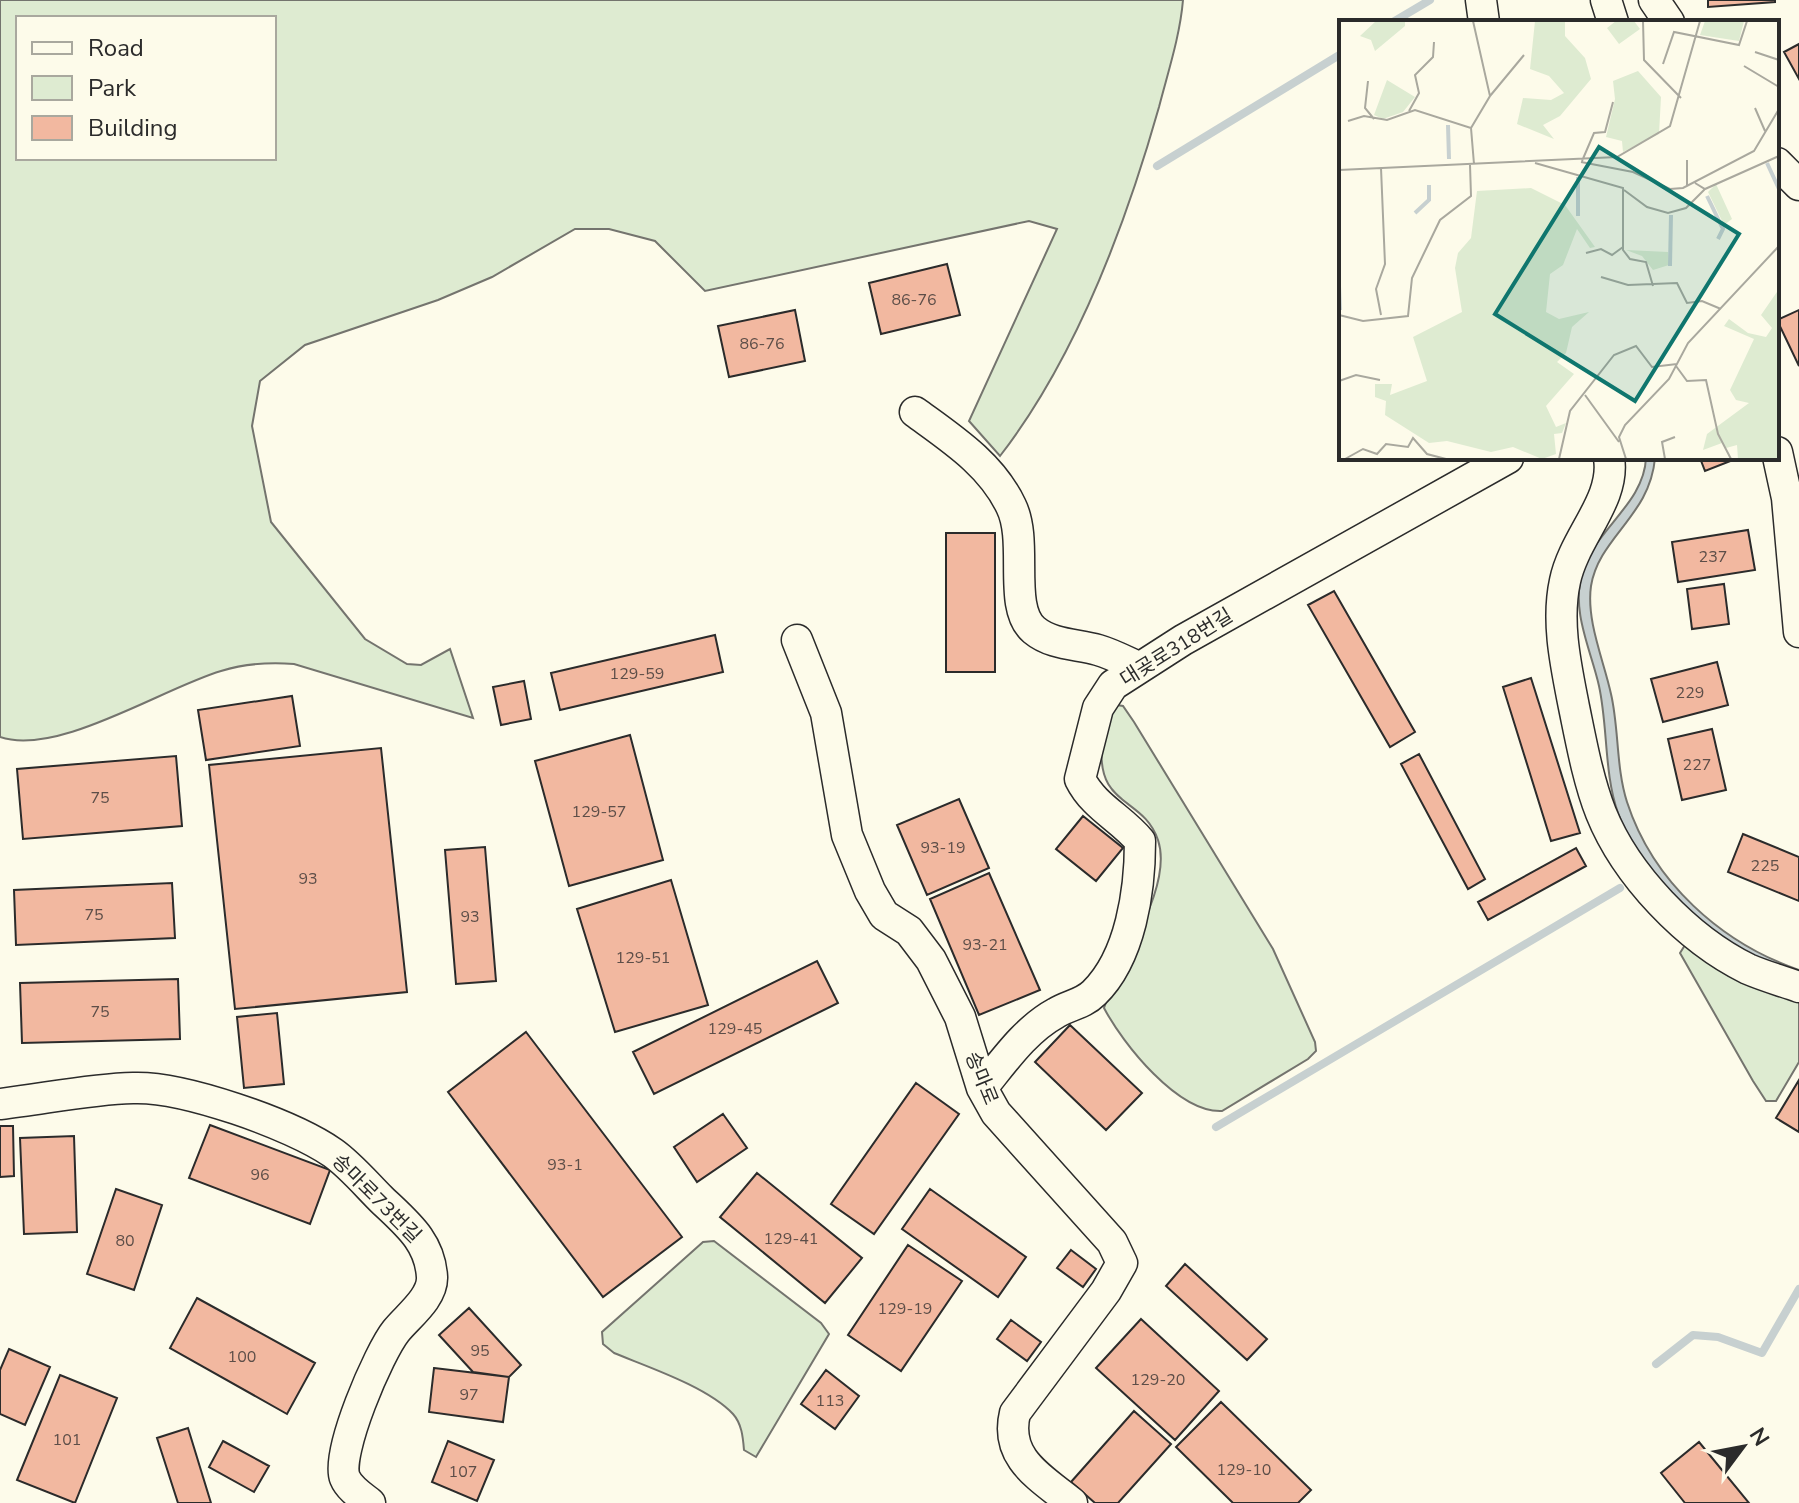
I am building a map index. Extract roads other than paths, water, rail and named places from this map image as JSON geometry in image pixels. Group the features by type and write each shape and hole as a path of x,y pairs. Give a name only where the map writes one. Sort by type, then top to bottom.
{"street":[{"path":"1481,0 1484,20"},
{"path":"1606,0 1612,20"},
{"path":"1654,0 1668,20"},
{"path":"1779,165 1799,185"},
{"path":"915,412 971,453 991,474 1012,507 1021,540 1020,606 1025,620 1036,632 1057,642 1099,650 1138,667"},
{"name":"대곶로318번길","path":"982,1088 1037,1027 1057,1012 1085,1001 1098,989 1118,955 1132,913 1140,841 1128,826 1089,798 1080,779 1098,708 1113,685 1138,667 1504,460"},
{"path":"1609,460 1611,472 1602,502 1575,545 1565,582 1562,618 1565,661 1601,811 1621,855 1648,891 1717,950 1748,969 1799,987"},
{"path":"1779,460 1787,498 1799,632"},
{"name":"송마로","path":"797,640 826,713 845,826 864,877 884,915 909,931 931,960 960,1017 982,1088 1015,1136 1112,1242 1122,1263 1106,1291 1015,1413 1010,1434 1020,1458 1072,1503"},
{"name":"송마로73번길","path":"0,1104 135,1087 163,1091 256,1116 301,1134 335,1154 414,1231 428,1249 433,1282 416,1310 395,1332 371,1372 342,1462 345,1478 370,1503"}],"waterway":[{"path":"1396,20 1430,0"},
{"path":"1157,166 1339,55"},
{"path":"1216,1127 1620,888"},
{"path":"1656,1364 1693,1335 1718,1337 1762,1353 1799,1289"}]}
